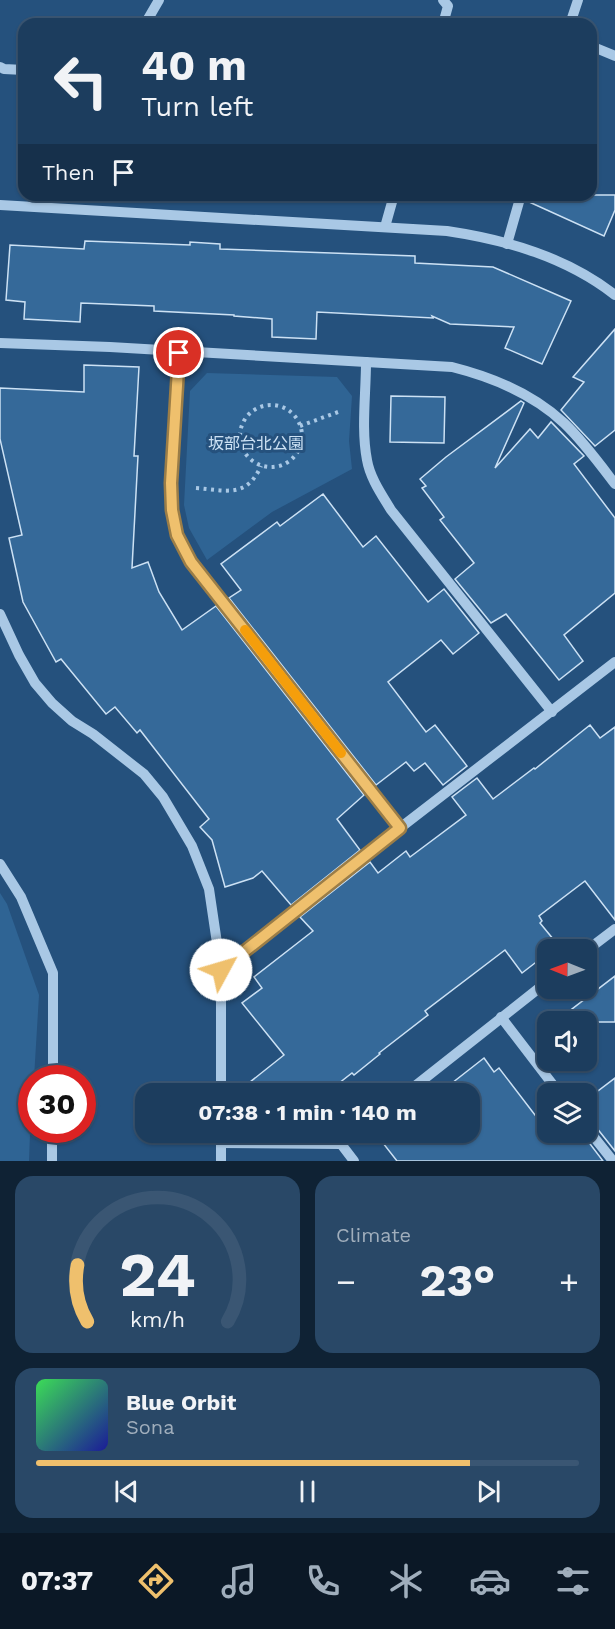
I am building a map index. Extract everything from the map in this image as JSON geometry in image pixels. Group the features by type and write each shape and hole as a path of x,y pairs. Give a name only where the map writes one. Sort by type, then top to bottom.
{"street":[{"path":"148,18 159,0"},
{"path":"443,0 448,6 445,18"},
{"path":"572,18 578,0"},
{"path":"597,48 615,56"},
{"path":"0,67 18,70"},
{"path":"386,227 392,201"},
{"path":"507,243 519,201"},
{"path":"0,205 458,233 507,243 550,257 615,295"},
{"path":"0,343 110,347 179,353 452,367 482,374 540,404 585,445 615,484"},
{"path":"179,353 171,487 172,510 177,535 191,562 400,828"},
{"path":"366,362 364,437 367,462 378,489 391,510 552,712"},
{"path":"0,614 35,683 72,721 101,740 144,774 163,797 192,846 209,889 221,970 221,1083"},
{"path":"221,970 400,828 615,663"},
{"path":"0,864 21,897 53,973 53,1065"},
{"path":"597,943 615,929"},
{"path":"419,1083 537,989"},
{"path":"501,1017 552,1083"},
{"path":"597,1141 613,1161"},
{"path":"52,1143 52,1161"},
{"path":"221,1143 221,1161"},
{"path":"321,1143 341,1144 354,1161"}],"path":[{"path":"272,405 282,408 291,413 300,426 301,440 293,458 285,464 276,467 261,466 242,450 241,428 252,411 272,405"},
{"path":"300,426 354,407 366,408"},
{"path":"171,487 240,490 251,481 261,466"}],"green space":[{"name":"坂部台北公園","path":"207,373 337,377 352,396 349,441 352,469 272,512 207,560 189,528 184,505 190,391"},
{"path":"0,893 7,904 39,995 35,1065 18,1065 18,1143 30,1143 29,1161 0,1161"}],"building":[{"path":"597,195 615,195 615,210 604,236 527,201 597,201"},
{"path":"85,241 190,245 190,242 220,244 220,249 415,256 415,263 493,267 571,301 542,364 505,348 514,327 450,324 432,316 433,318 317,312 316,339 272,337 272,319 154,311 154,306 81,303 80,322 24,319 25,302 6,300 10,245 84,249"},
{"path":"615,329 615,430 595,446 561,410 584,382 573,377"},
{"path":"84,365 139,367 134,456 138,456 132,568 148,562 159,592 182,630 216,606 364,795 337,819 360,850 291,905 262,871 253,878 225,887 212,840 200,827 209,819 140,730 137,733 115,707 106,714 61,659 56,662 23,602 9,538 22,535 0,439 0,388 84,392"},
{"path":"391,396 445,397 444,443 390,442"},
{"path":"521,401 524,403 495,468 530,429 538,438 551,422 584,456 574,464 615,518 615,593 564,635 583,661 559,680 506,614 491,623 455,579 474,563 440,520 444,517 422,488 426,486 420,479"},
{"path":"323,494 363,547 376,536 428,602 444,589 479,633 453,654 441,640 388,682 426,732 435,725 467,766 443,785 425,763 414,771 406,762 376,785 229,598 241,590 221,564 277,522 280,526"},
{"path":"590,725 600,738 615,727 615,920 585,881 539,916 542,921 540,923 553,939 537,939 537,961 522,973 505,950 425,1011 428,1015 354,1075 352,1073 339,1083 249,1083 284,1055 242,1003 262,988 254,977 313,931 300,917 370,862 378,873 406,851 410,857 466,815 452,797 477,778 493,799"},
{"path":"615,976 615,1022 597,1022 597,1011 569,1011 585,999 597,999 597,990"},
{"path":"484,1058 494,1072 499,1068 537,1118 537,1143 589,1143 603,1161 397,1161 383,1143 480,1143 480,1083 452,1083"},
{"path":"615,1078 615,1151 597,1128 597,1092"}],"slow traffic":[{"path":"245,630 341,753"}],"route":[{"path":"179,353 171,487 172,510 177,535 191,562 400,828 221,970"}]}
